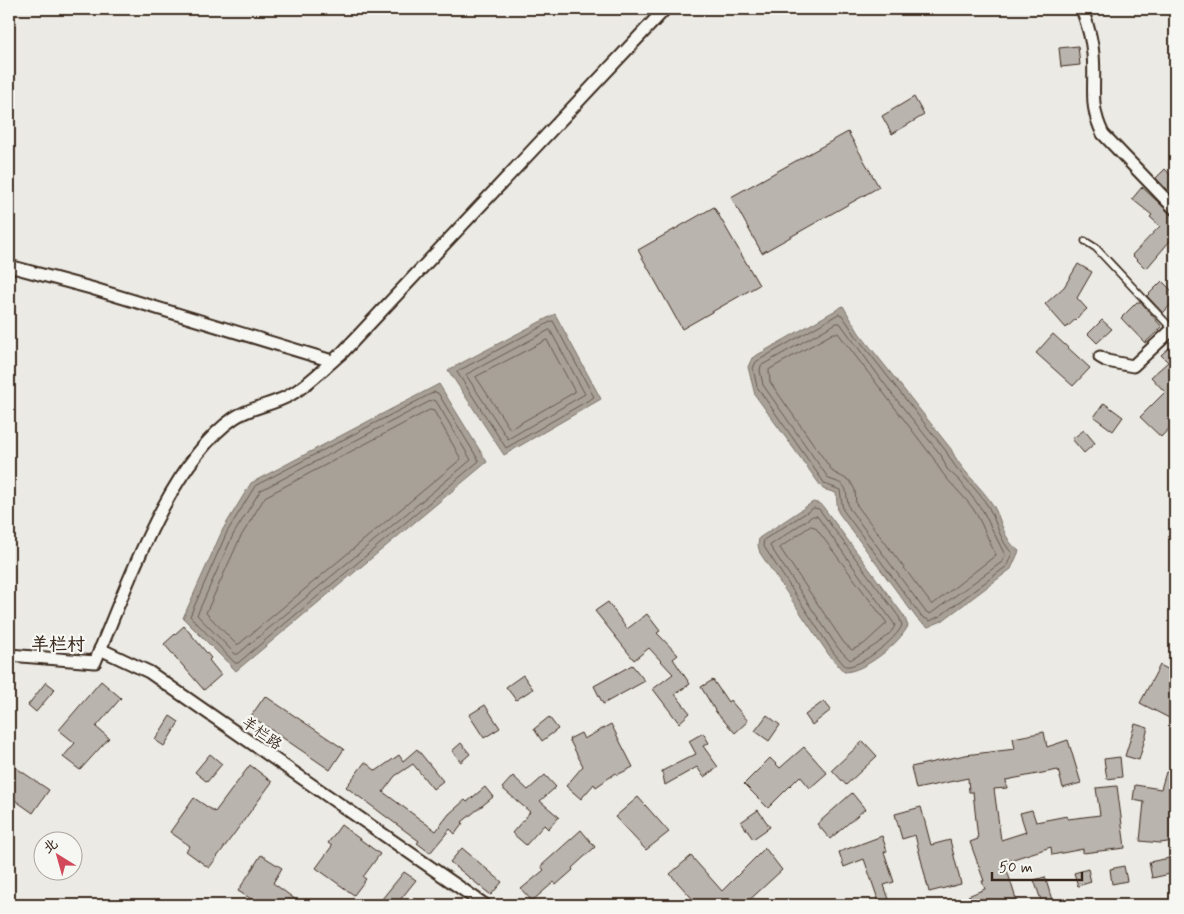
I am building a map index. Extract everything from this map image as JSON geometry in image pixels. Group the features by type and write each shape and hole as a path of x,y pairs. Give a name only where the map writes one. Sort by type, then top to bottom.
{"street":[{"path":"9,655 94,662 134,569 170,493 199,450 235,418 291,395 332,361 665,9"},
{"path":"1082,9 1093,52 1092,104 1096,120 1104,134 1175,209"},
{"path":"9,266 92,288 332,361"},
{"path":"1100,357 1107,361 1133,366 1174,330"},
{"name":"羊栏路","path":"100,649 149,672 485,905"}],"lane":[{"path":"1085,242 1096,248 1174,330"}],"water":[{"path":"843,306 859,333 988,498 1009,541 1019,551 1011,569 942,621 928,627 918,620 838,512 836,493 823,489 755,395 748,367 752,358"},
{"path":"555,314 601,399 504,455 448,370"},
{"path":"439,384 487,462 236,671 183,618 223,529 251,483"},
{"path":"813,502 821,504 904,616 908,626 897,641 880,656 852,671 844,672 829,655 760,553 758,545 759,538"}],"building":[{"path":"1078,46 1080,65 1061,67 1059,48"},
{"path":"914,97 924,115 892,134 882,116"},
{"path":"848,132 879,187 762,253 731,197"},
{"path":"1165,169 1175,180 1175,190 1171,194 1156,178"},
{"path":"1142,187 1175,218 1175,235 1146,269 1132,255 1160,226 1150,217 1152,215 1132,199"},
{"path":"714,207 759,285 682,329 638,250"},
{"path":"1078,264 1092,272 1077,298 1087,309 1066,328 1045,304 1064,287"},
{"path":"1162,281 1175,294 1175,300 1163,313 1147,296"},
{"path":"1137,302 1141,302 1162,327 1145,343 1121,318"},
{"path":"1102,320 1112,329 1097,343 1088,334"},
{"path":"1053,334 1090,368 1073,386 1036,353"},
{"path":"1170,347 1175,352 1175,422 1161,437 1140,417 1165,392 1151,377 1168,362 1161,355"},
{"path":"1104,403 1123,417 1113,431 1094,417"},
{"path":"1084,430 1095,443 1084,453 1072,439"},
{"path":"608,602 627,629 647,614 660,631 657,633 678,655 673,659 690,684 675,694 690,713 679,723 653,689 673,674 649,648 634,660 595,611"},
{"path":"184,626 211,658 209,660 221,675 204,690 164,644"},
{"path":"632,665 645,681 603,704 594,686"},
{"path":"1160,665 1175,673 1175,721 1140,703"},
{"path":"523,675 533,689 516,700 506,687"},
{"path":"713,680 728,702 730,700 748,721 735,733 716,712 701,687"},
{"path":"101,681 121,698 96,727 109,738 80,770 63,757 75,743 59,730"},
{"path":"46,682 55,689 36,712 28,705"},
{"path":"265,696 344,749 330,770 251,716"},
{"path":"824,701 831,710 812,725 805,715"},
{"path":"485,705 500,728 484,738 469,715"},
{"path":"767,715 780,725 769,741 755,731"},
{"path":"170,716 179,722 164,746 155,740"},
{"path":"549,717 558,729 542,741 534,729"},
{"path":"611,724 633,767 617,775 616,773 596,787 594,784 581,799 566,786 583,766 569,739 581,733 584,739"},
{"path":"1135,724 1148,728 1139,760 1125,756"},
{"path":"1044,732 1047,747 1068,740 1081,783 1063,788 1058,770 1006,780 1007,788 994,789 1001,840 1026,832 1020,813 1032,810 1036,822 1067,816 1068,819 1100,815 1096,788 1117,786 1125,848 1083,853 1083,849 1052,855 1051,847 1007,861 1008,863 1005,864 1017,902 1009,905 972,905 968,896 985,889 970,842 978,839 973,792 969,792 968,778 916,789 911,767 965,755 1015,749 1013,738"},
{"path":"703,733 709,743 703,746 718,767 704,777 697,767 665,785 662,771 696,754 689,741"},
{"path":"863,741 877,756 846,785 832,770"},
{"path":"461,743 470,754 461,762 452,751"},
{"path":"804,747 827,773 810,788 800,776 768,808 744,784 770,758 780,768"},
{"path":"417,749 443,781 433,789 413,764 395,776 383,792 436,831 449,814 465,800 467,802 485,787 493,797 462,822 455,834 450,829 430,853 417,843 419,841 346,787 365,762 376,771 399,755 403,761"},
{"path":"210,754 222,764 207,782 195,772"},
{"path":"1120,757 1122,777 1107,779 1104,759"},
{"path":"9,763 49,790 33,813 9,796"},
{"path":"250,765 272,782 209,868 186,851 190,846 170,832 194,798 215,812"},
{"path":"1166,772 1175,774 1175,841 1160,843 1140,841 1144,802 1133,800 1135,785 1161,789"},
{"path":"545,775 556,787 540,801 559,817 548,829 544,825 526,845 512,833 530,812 502,788 513,776 528,790"},
{"path":"852,793 865,809 830,839 817,824"},
{"path":"638,797 669,832 646,850 615,817"},
{"path":"921,807 931,845 950,840 961,884 929,892 915,835 902,839 895,814"},
{"path":"758,810 770,827 753,839 741,822"},
{"path":"341,825 380,854 363,877 366,879 354,895 316,868 332,846 328,843"},
{"path":"581,830 595,847 556,885 554,882 532,901 521,889 544,870 541,866"},
{"path":"882,836 887,851 884,852 894,882 884,885 891,905 880,905 864,859 844,867 839,852"},
{"path":"462,848 502,882 491,895 450,862"},
{"path":"765,848 782,870 744,905 698,905 670,874 691,856 722,891"},
{"path":"261,855 282,868 273,883 303,905 261,905 238,891"},
{"path":"1175,857 1175,873 1152,878 1149,862"},
{"path":"1124,866 1127,881 1112,884 1110,869"},
{"path":"1088,869 1091,882 1078,886 1074,873"},
{"path":"404,872 416,880 396,905 377,905"},
{"path":"1045,877 1052,900 1042,903 1034,880"}],"district":[{"name":"羊栏村","path":"58,644"}]}
